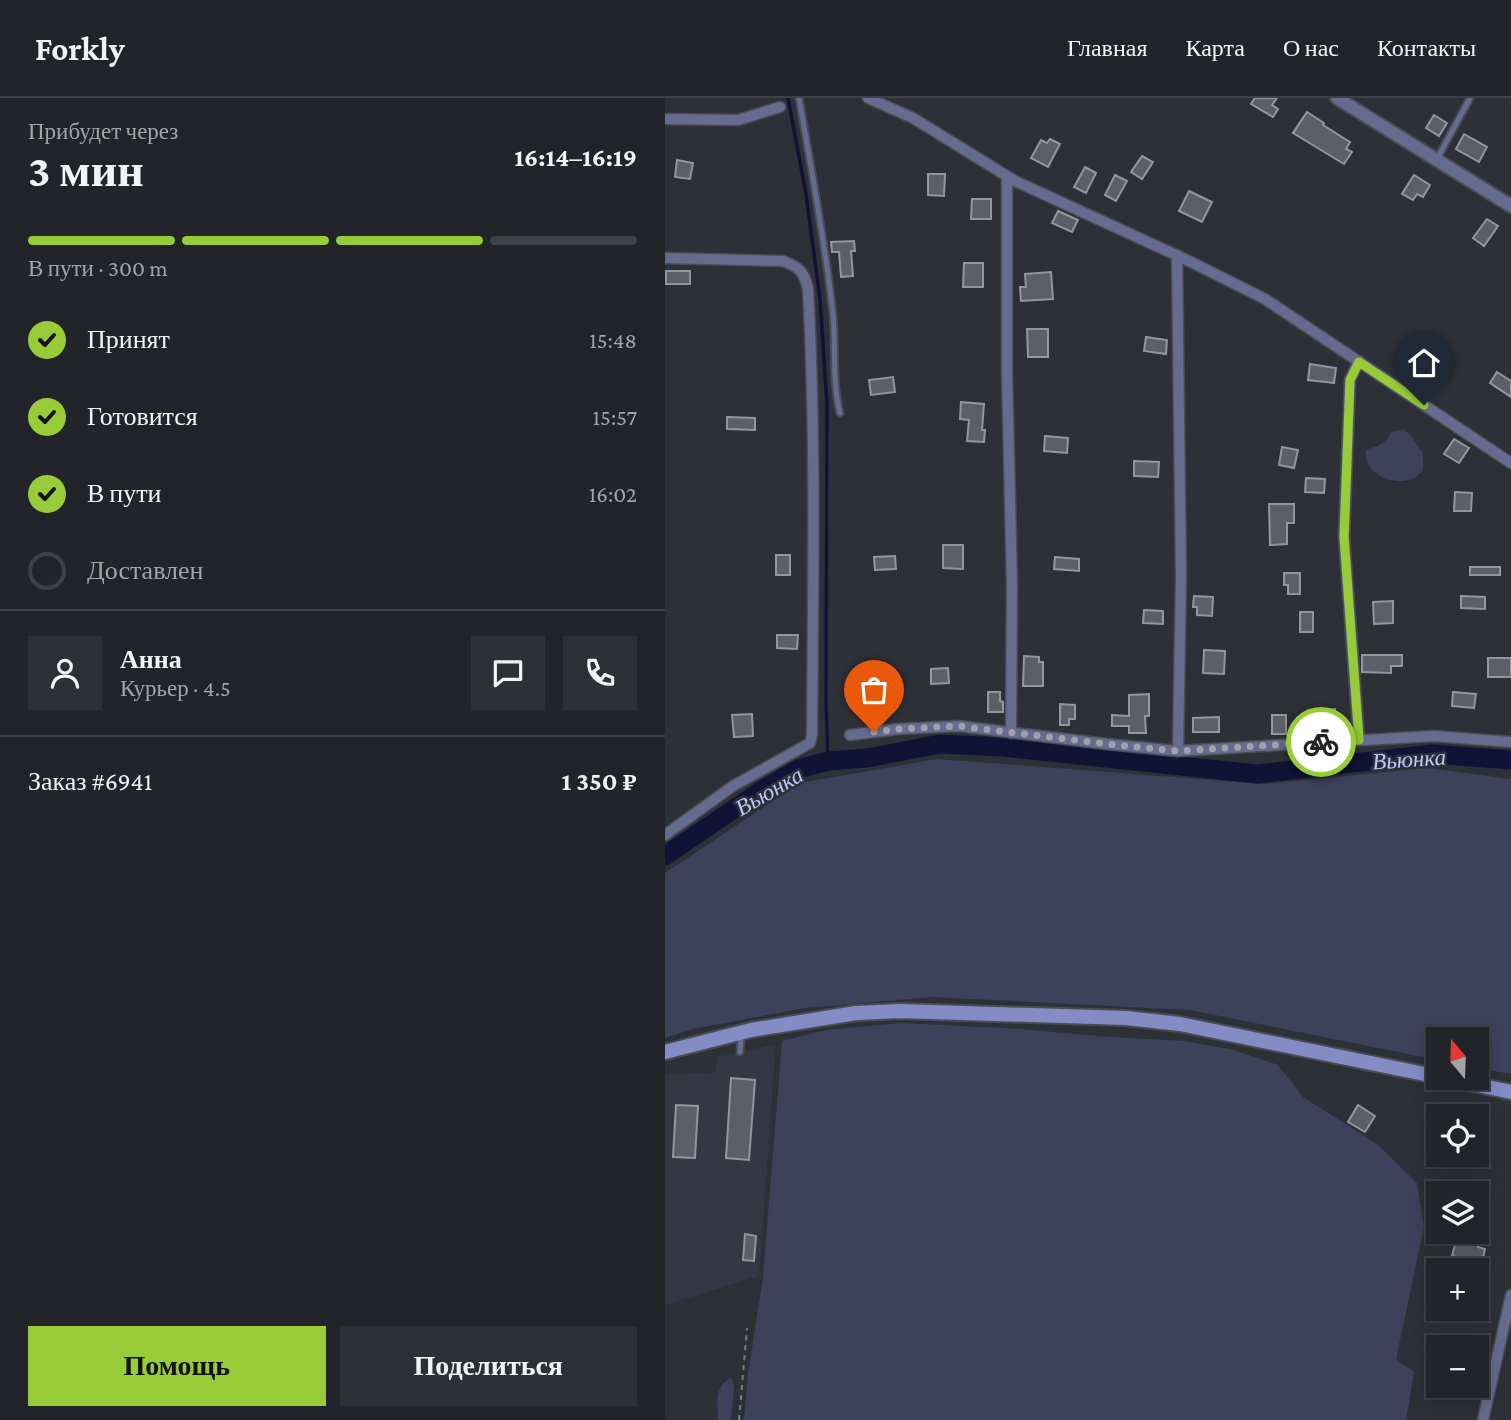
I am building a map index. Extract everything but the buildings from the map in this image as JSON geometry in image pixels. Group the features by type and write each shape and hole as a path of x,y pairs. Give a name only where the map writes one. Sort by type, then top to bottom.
{"main road":[{"path":"665,1052 742,1032 856,1013 900,1011 1126,1018 1180,1024 1426,1075"},
{"path":"1489,1088 1511,1092"}],"street":[{"path":"868,98 913,118 1007,176 1265,299 1511,463"},
{"path":"1337,98 1511,206"},
{"path":"665,119 738,120 780,107"},
{"path":"1007,176 1011,733"},
{"path":"1177,255 1181,576 1178,751"},
{"path":"665,258 783,261 796,266 806,276 809,289 812,367 813,566 810,743 733,786 665,835"},
{"path":"1359,362 1350,380 1344,537 1359,740"},
{"path":"850,735 959,726 1178,751 1434,736 1511,742"},
{"path":"1483,1420 1511,1294"}],"lane":[{"path":"799,98 813,169 832,299 835,393 840,413"},
{"path":"1437,159 1470,98"},
{"path":"740,1052 742,1032"}],"path":[{"path":"739,1420 747,1328"}],"shaded area":[{"path":"1403,429 1423,453 1423,470 1406,481 1389,480 1374,472 1366,458 1366,450 1383,443 1391,432"},
{"path":"937,759 1264,784 1427,768 1511,779 1511,1074 1489,1070 1489,1027 1426,1027 1426,1058 1190,1010 932,997 805,1008 693,1029 665,1038 665,873 800,783"},
{"path":"901,1023 1184,1041 1230,1049 1278,1065 1303,1097 1377,1144 1417,1183 1424,1227 1396,1359 1414,1372 1406,1420 744,1420 763,1277 782,1041 826,1030"},
{"path":"776,1044 759,1276 665,1305 665,1075 715,1073 717,1057"},
{"path":"731,1378 734,1386 731,1420 714,1420 718,1419 719,1390"}],"waterway":[{"path":"788,98 806,194 820,299 827,404 828,761"},
{"name":"Вьюнка","path":"665,856 759,792 798,769 828,761 867,758 940,744 1002,747 1257,774 1432,754 1511,760"}],"way so far":[{"path":"874,732 959,726 1178,751 1321,742"}],"route":[{"path":"1321,742 1359,740 1344,537 1350,380 1359,362 1424,405"}]}
